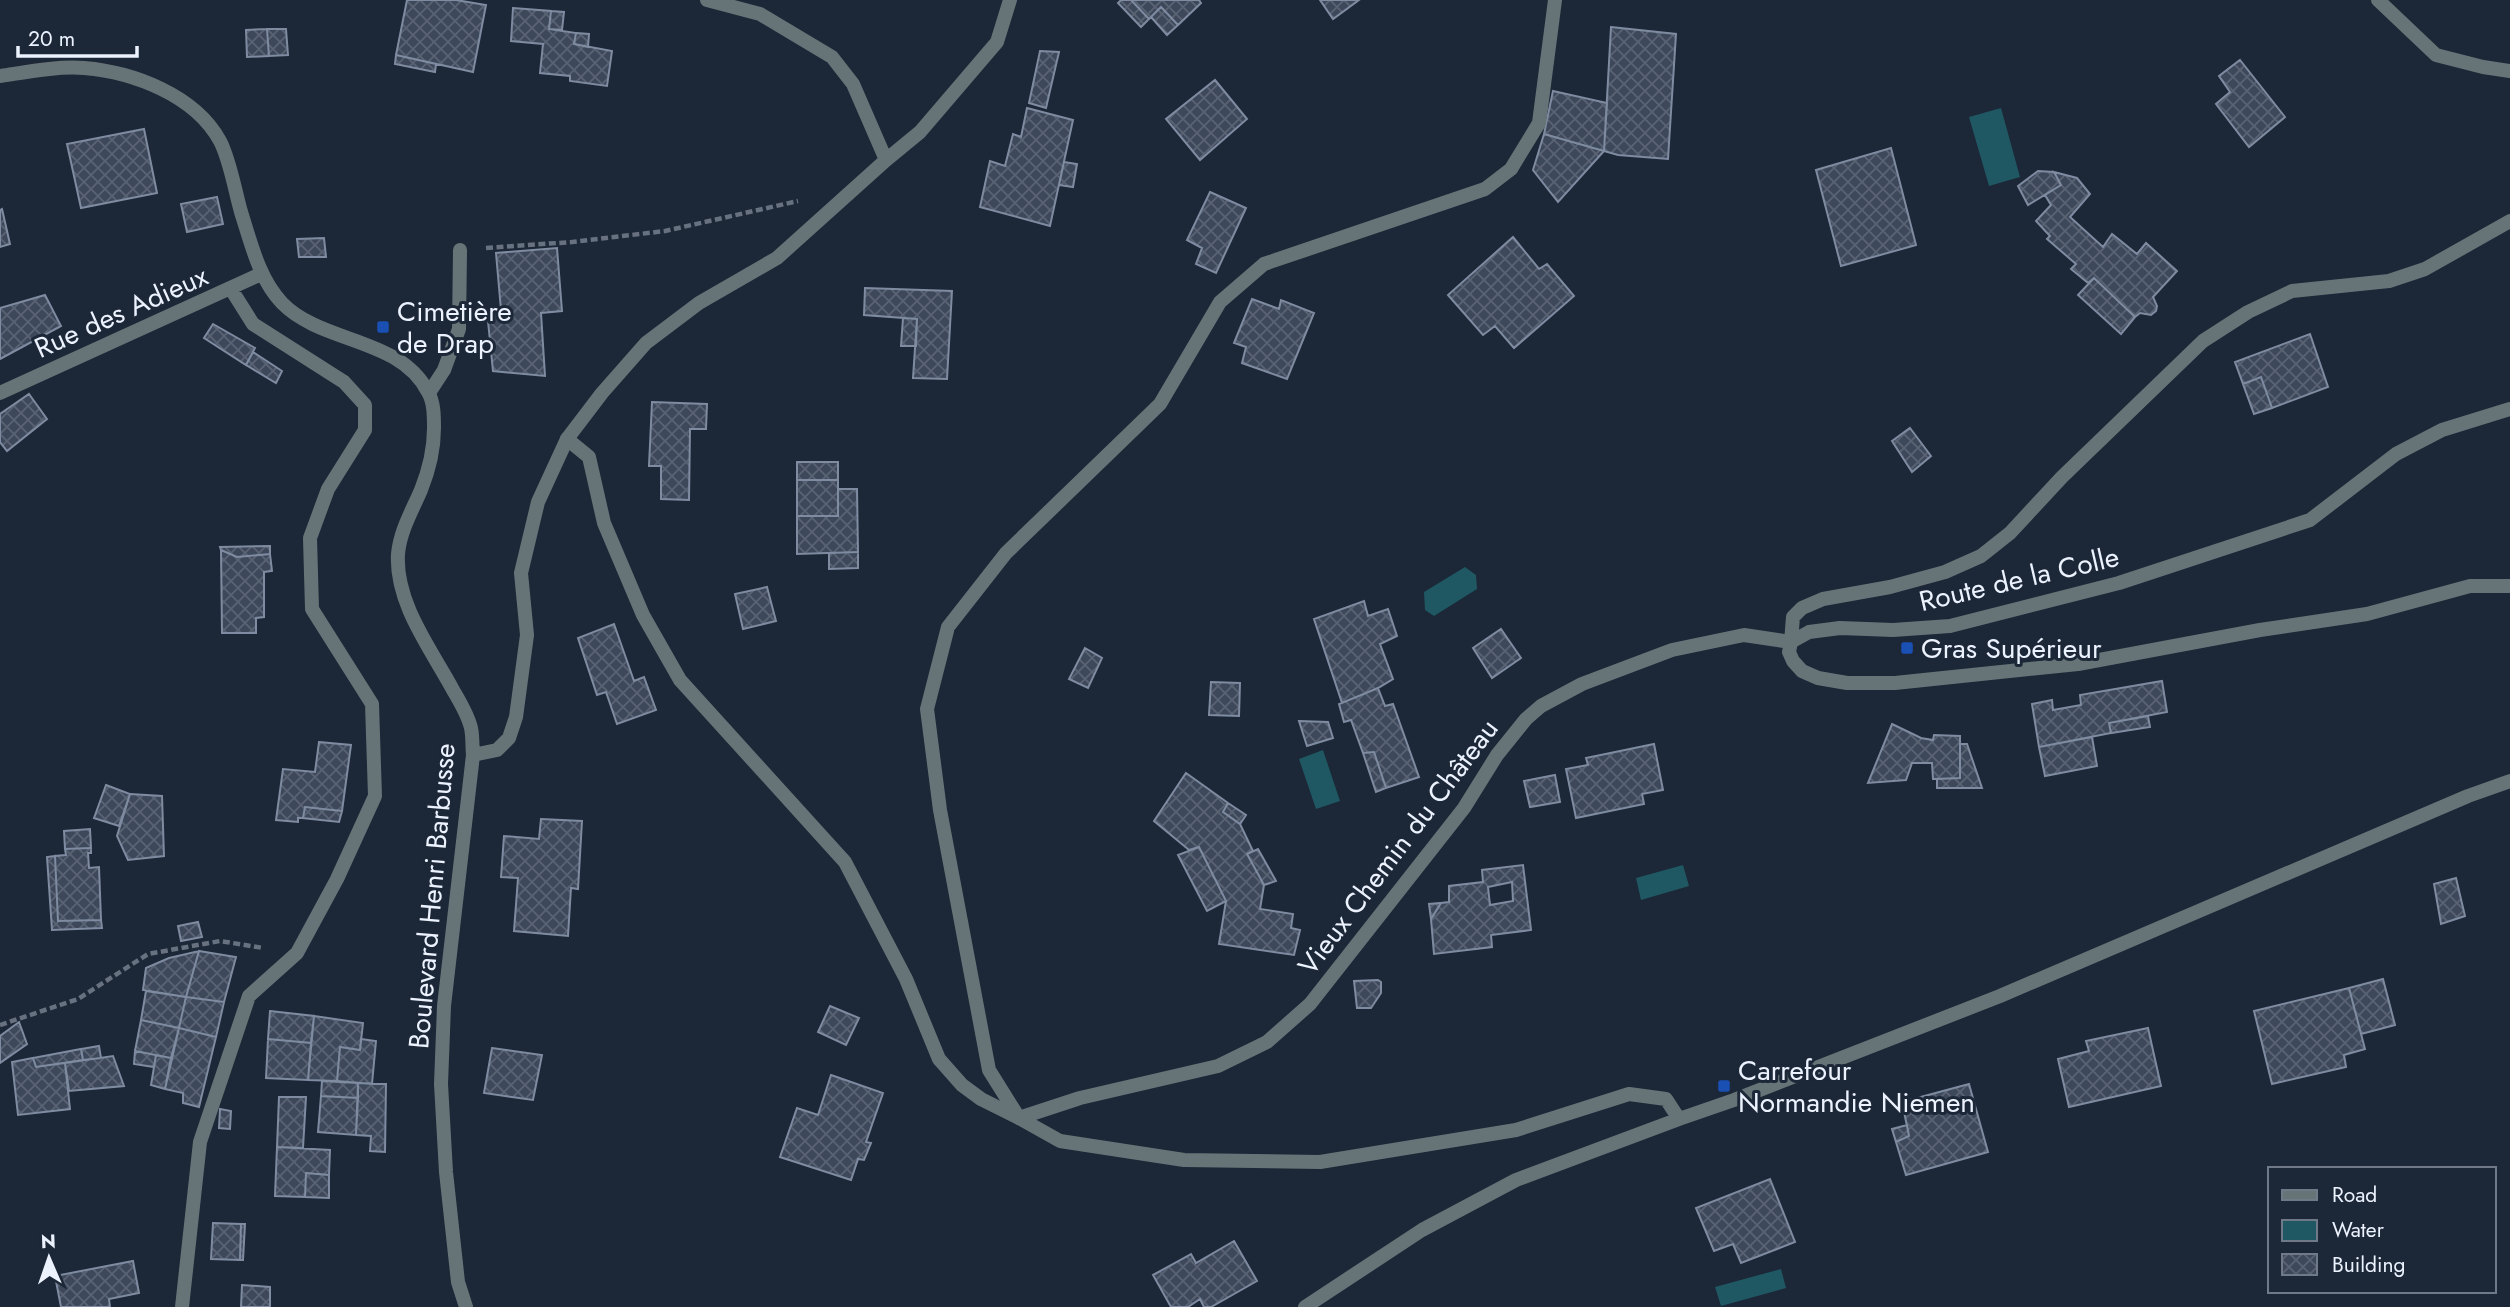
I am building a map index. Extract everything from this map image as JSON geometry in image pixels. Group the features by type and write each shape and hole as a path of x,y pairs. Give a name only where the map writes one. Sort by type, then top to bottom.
{"street":[{"path":"707,0 761,13 832,57 853,84 886,160"},
{"path":"473,755 497,750 509,738 516,717 527,635 522,573 538,502 567,439 601,393 646,343 699,303 777,258 920,132 997,41 1010,0"},
{"path":"1018,1118 989,1070 940,810 927,709 948,627 1006,553 1160,404 1220,302 1265,264 1485,189 1511,169 1539,123 1555,0"},
{"path":"2378,0 2436,55 2510,71"},
{"path":"0,76 83,68 116,74 151,84 201,115 220,142 261,274 280,301 296,316 320,329 398,359 417,374 429,393 444,370 459,329 460,250"},
{"path":"2510,221 2425,269 2389,281 2292,291 2248,312 2203,341 2062,477 2010,533 1981,556 1945,572 1890,587 1823,599 1802,608 1793,617 1789,652 1802,671 1818,678 1847,683 1895,683 2078,664 2260,630 2367,614 2470,586 2510,586"},
{"name":"Rue des Adieux","path":"0,393 261,274"},
{"path":"182,1307 200,1142 250,996 297,953 337,879 375,796 372,704 312,609 310,538 328,489 365,429 365,405 344,382 253,324 230,289"},
{"name":"Boulevard Henri Barbusse","path":"429,393 434,415 434,447 422,487 404,526 398,554 407,605 460,701 471,729 473,755 444,1006 441,1084 446,1172 456,1268 466,1307"},
{"name":"Route de la Colle","path":"1791,642 1809,632 1840,628 1893,630 1950,626 2119,583 2310,520 2396,454 2442,430 2510,409"},
{"path":"567,439 589,457 604,523 643,615 680,680 845,862 906,979 939,1059 962,1085 981,1099 1060,1141 1170,1158 1320,1162 1516,1130 1629,1094 1666,1099 1679,1119"},
{"name":"Vieux Chemin du Château","path":"1018,1118 1080,1098 1219,1066 1267,1042 1310,1004 1464,808 1497,755 1526,719 1541,706 1582,684 1672,650 1744,635 1791,642"},
{"path":"1305,1307 1422,1230 1516,1180 1734,1100 2000,996 2468,796 2510,781"}],"path":[{"path":"460,250 572,242 664,231 784,203 851,193"},
{"path":"0,1026 78,999 148,954 220,941 297,953"}],"water":[{"path":"2001,108 2020,177 1989,186 1969,117"},
{"path":"1465,567 1476,575 1477,589 1434,616 1425,610 1424,592"},
{"path":"1323,750 1340,801 1316,809 1299,759"},
{"path":"1683,865 1689,886 1641,900 1636,878"},
{"path":"1781,1269 1786,1288 1721,1306 1715,1287"}],"building":[{"path":"407,0 456,0 486,5 473,72 396,55"},
{"path":"1121,0 1131,0 1149,19 1141,27 1118,3"},
{"path":"1131,0 1199,0 1201,3 1178,25 1161,7 1149,19"},
{"path":"1320,0 1359,0 1333,19"},
{"path":"1161,7 1178,25 1167,35 1151,17"},
{"path":"513,8 551,11 549,29 576,33 574,44 612,51 607,86 570,81 570,76 540,73 543,44 511,41"},
{"path":"551,11 564,12 562,30 549,29"},
{"path":"1611,27 1676,34 1668,159 1618,155 1604,151"},
{"path":"267,29 286,29 288,55 269,56"},
{"path":"267,29 269,56 247,57 246,30"},
{"path":"576,33 589,34 588,47 574,44"},
{"path":"1040,51 1059,52 1046,108 1029,103"},
{"path":"396,55 436,64 435,72 395,64"},
{"path":"2240,60 2285,117 2249,147 2216,104 2230,92 2219,76"},
{"path":"1215,80 1247,119 1200,160 1166,119"},
{"path":"1553,91 1607,103 1604,151 1544,134"},
{"path":"1027,108 1073,120 1050,226 980,207 990,161 1005,166 1013,134 1021,137"},
{"path":"144,129 157,193 81,208 67,144"},
{"path":"1544,134 1604,151 1558,202 1533,170"},
{"path":"1891,148 1916,245 1841,266 1816,170"},
{"path":"1064,162 1077,164 1073,187 1059,185"},
{"path":"2038,171 2054,172 2061,185 2028,205 2018,186"},
{"path":"2054,172 2077,178 2090,194 2070,217 2103,247 2112,234 2137,254 2146,243 2177,271 2153,297 2157,306 2151,315 2140,313 2135,317 2094,278 2088,283 2071,269 2076,264 2047,239 2050,236 2036,221 2051,205 2045,195 2061,185"},
{"path":"1210,192 1246,208 1216,273 1196,264 1202,248 1187,240"},
{"path":"217,197 223,224 187,232 181,204"},
{"path":"2,209 10,244 0,247 0,210"},
{"path":"1513,237 1539,269 1547,264 1574,296 1514,348 1495,326 1483,335 1448,295"},
{"path":"324,238 326,257 299,257 297,239"},
{"path":"557,248 562,311 541,313 545,376 493,371 487,311 501,310 496,253"},
{"path":"2094,278 2135,317 2121,334 2078,295"},
{"path":"865,288 952,291 947,379 913,378 917,319 864,315"},
{"path":"45,295 61,326 0,359 0,308"},
{"path":"1252,299 1279,309 1281,300 1314,313 1287,379 1242,363 1246,347 1234,343"},
{"path":"903,318 917,319 916,346 901,346"},
{"path":"213,324 255,348 246,365 204,338"},
{"path":"2310,334 2328,387 2272,408 2261,377 2243,384 2235,362"},
{"path":"253,352 282,371 276,383 246,365"},
{"path":"2261,377 2272,408 2254,414 2243,384"},
{"path":"29,394 47,419 7,451 0,442 0,414"},
{"path":"652,402 707,404 706,429 690,429 689,500 661,499 661,466 649,466"},
{"path":"1910,428 1931,456 1912,472 1892,441"},
{"path":"797,462 838,462 838,480 797,480"},
{"path":"797,480 838,480 838,516 797,516"},
{"path":"838,489 857,489 858,552 797,554 797,516 838,516"},
{"path":"270,546 270,554 237,557 220,547"},
{"path":"221,550 237,557 270,554 272,571 264,572 264,617 256,618 256,633 222,633"},
{"path":"858,552 858,568 829,569 829,553"},
{"path":"767,587 776,621 743,629 735,594"},
{"path":"1364,601 1368,616 1388,609 1397,636 1380,644 1393,679 1342,703 1314,619"},
{"path":"614,624 634,681 644,677 656,710 617,724 606,692 597,695 578,638"},
{"path":"1501,629 1521,658 1492,678 1473,648"},
{"path":"1085,648 1102,658 1088,688 1069,679"},
{"path":"2162,681 2167,712 2109,723 2111,733 2039,747 2032,704 2052,700 2053,710 2081,705 2080,695"},
{"path":"1211,682 1240,683 1239,716 1209,715"},
{"path":"1378,688 1385,706 1393,704 1419,777 1386,788 1374,752 1363,753 1351,720 1344,722 1339,704"},
{"path":"2148,716 2150,727 2111,733 2109,723"},
{"path":"1299,721 1328,722 1333,738 1307,746"},
{"path":"1892,724 1921,738 1933,740 1934,735 1960,736 1960,778 1933,779 1932,763 1912,763 1906,780 1868,783"},
{"path":"2092,737 2097,766 2045,776 2039,747"},
{"path":"319,742 351,745 342,811 305,807 303,818 298,818 298,822 276,820 283,769 315,772"},
{"path":"1654,744 1663,790 1642,794 1644,804 1576,818 1566,769 1588,765 1586,758"},
{"path":"1960,744 1967,744 1982,788 1937,788 1937,779 1960,778"},
{"path":"1374,752 1386,788 1376,792 1363,753"},
{"path":"1186,773 1228,803 1223,812 1240,824 1253,851 1247,854 1264,885 1260,909 1293,914 1291,928 1300,930 1294,955 1219,944 1226,901 1199,847 1189,850 1154,821"},
{"path":"1555,775 1560,802 1530,807 1524,781"},
{"path":"106,785 130,794 119,826 94,818"},
{"path":"130,794 162,796 164,856 128,860 117,836"},
{"path":"1228,803 1246,815 1240,824 1223,812"},
{"path":"305,807 342,811 339,822 303,818"},
{"path":"541,819 582,821 578,889 571,888 568,936 514,931 518,878 501,877 504,836 539,839"},
{"path":"90,829 91,848 65,849 64,831"},
{"path":"1199,847 1226,901 1207,911 1178,855"},
{"path":"91,848 91,853 88,853 89,868 99,867 101,920 58,921 55,856 66,855 65,849"},
{"path":"1258,849 1276,881 1264,885 1247,854"},
{"path":"55,856 58,921 101,920 102,928 52,930 47,857"},
{"path":"1523,865 1531,930 1491,935 1492,947 1434,954 1431,919 1441,903 1449,902 1449,886 1483,882 1482,870","holes":["1512,882 1513,901 1490,905 1488,887"]},
{"path":"2456,878 2465,916 2441,924 2434,884"},
{"path":"1441,903 1431,919 1429,904"},
{"path":"198,922 202,937 181,941 178,926"},
{"path":"199,951 236,957 224,1002 186,997"},
{"path":"199,951 186,997 143,990 146,968 169,958"},
{"path":"2383,979 2395,1025 2361,1034 2349,988"},
{"path":"1354,981 1381,982 1381,993 1371,1008 1357,1008"},
{"path":"2349,988 2365,1049 2344,1055 2346,1067 2272,1084 2254,1011"},
{"path":"146,991 186,997 179,1028 141,1020"},
{"path":"186,997 224,1002 216,1037 179,1028"},
{"path":"830,1006 859,1018 846,1045 818,1032"},
{"path":"270,1011 314,1016 311,1043 268,1039"},
{"path":"314,1016 363,1023 360,1050 340,1047 337,1081 308,1080"},
{"path":"141,1020 179,1028 171,1058 135,1051"},
{"path":"19,1022 27,1044 0,1063 0,1036"},
{"path":"179,1028 216,1037 199,1107 183,1103 183,1093 165,1089"},
{"path":"2148,1028 2161,1086 2069,1107 2058,1059 2089,1051 2086,1041"},
{"path":"268,1039 311,1043 308,1080 266,1078"},
{"path":"361,1039 376,1041 372,1084 337,1081 340,1047 360,1050"},
{"path":"99,1046 101,1058 83,1060 81,1049"},
{"path":"492,1048 542,1055 533,1100 484,1093"},
{"path":"81,1049 83,1060 36,1067 33,1058"},
{"path":"135,1051 156,1055 154,1067 134,1064"},
{"path":"156,1055 171,1058 165,1089 151,1085"},
{"path":"113,1056 124,1086 69,1091 65,1063"},
{"path":"33,1058 36,1067 65,1063 70,1109 18,1115 12,1062"},
{"path":"831,1075 883,1093 866,1142 871,1143 864,1160 858,1159 851,1180 780,1157 797,1108 818,1115"},
{"path":"322,1081 358,1083 358,1098 321,1096"},
{"path":"358,1083 386,1084 385,1152 370,1151 371,1136 356,1135"},
{"path":"1969,1084 1988,1152 1906,1175 1896,1142 1909,1136 1902,1102"},
{"path":"321,1096 358,1098 356,1135 318,1132"},
{"path":"279,1097 306,1097 303,1148 277,1147"},
{"path":"220,1109 231,1111 230,1129 219,1128"},
{"path":"1907,1125 1909,1136 1896,1142 1892,1129"},
{"path":"277,1147 330,1150 329,1175 306,1173 305,1197 275,1196"},
{"path":"306,1173 329,1175 329,1198 305,1197"},
{"path":"1770,1179 1795,1242 1741,1263 1733,1244 1714,1251 1696,1208"},
{"path":"213,1223 241,1224 240,1260 211,1259"},
{"path":"241,1224 245,1224 243,1260 240,1260"},
{"path":"1234,1241 1257,1281 1211,1307 1204,1307 1200,1299 1188,1307 1171,1307 1153,1275 1191,1254 1196,1263"},
{"path":"133,1261 139,1293 109,1299 110,1307 61,1307 55,1276"},
{"path":"242,1285 270,1287 270,1307 241,1307"}],"place":[{"name":"Cimetière de Drap","path":"383,327"},
{"name":"Gras Supérieur","path":"1907,648"},
{"name":"Carrefour Normandie Niemen","path":"1724,1086"}]}
